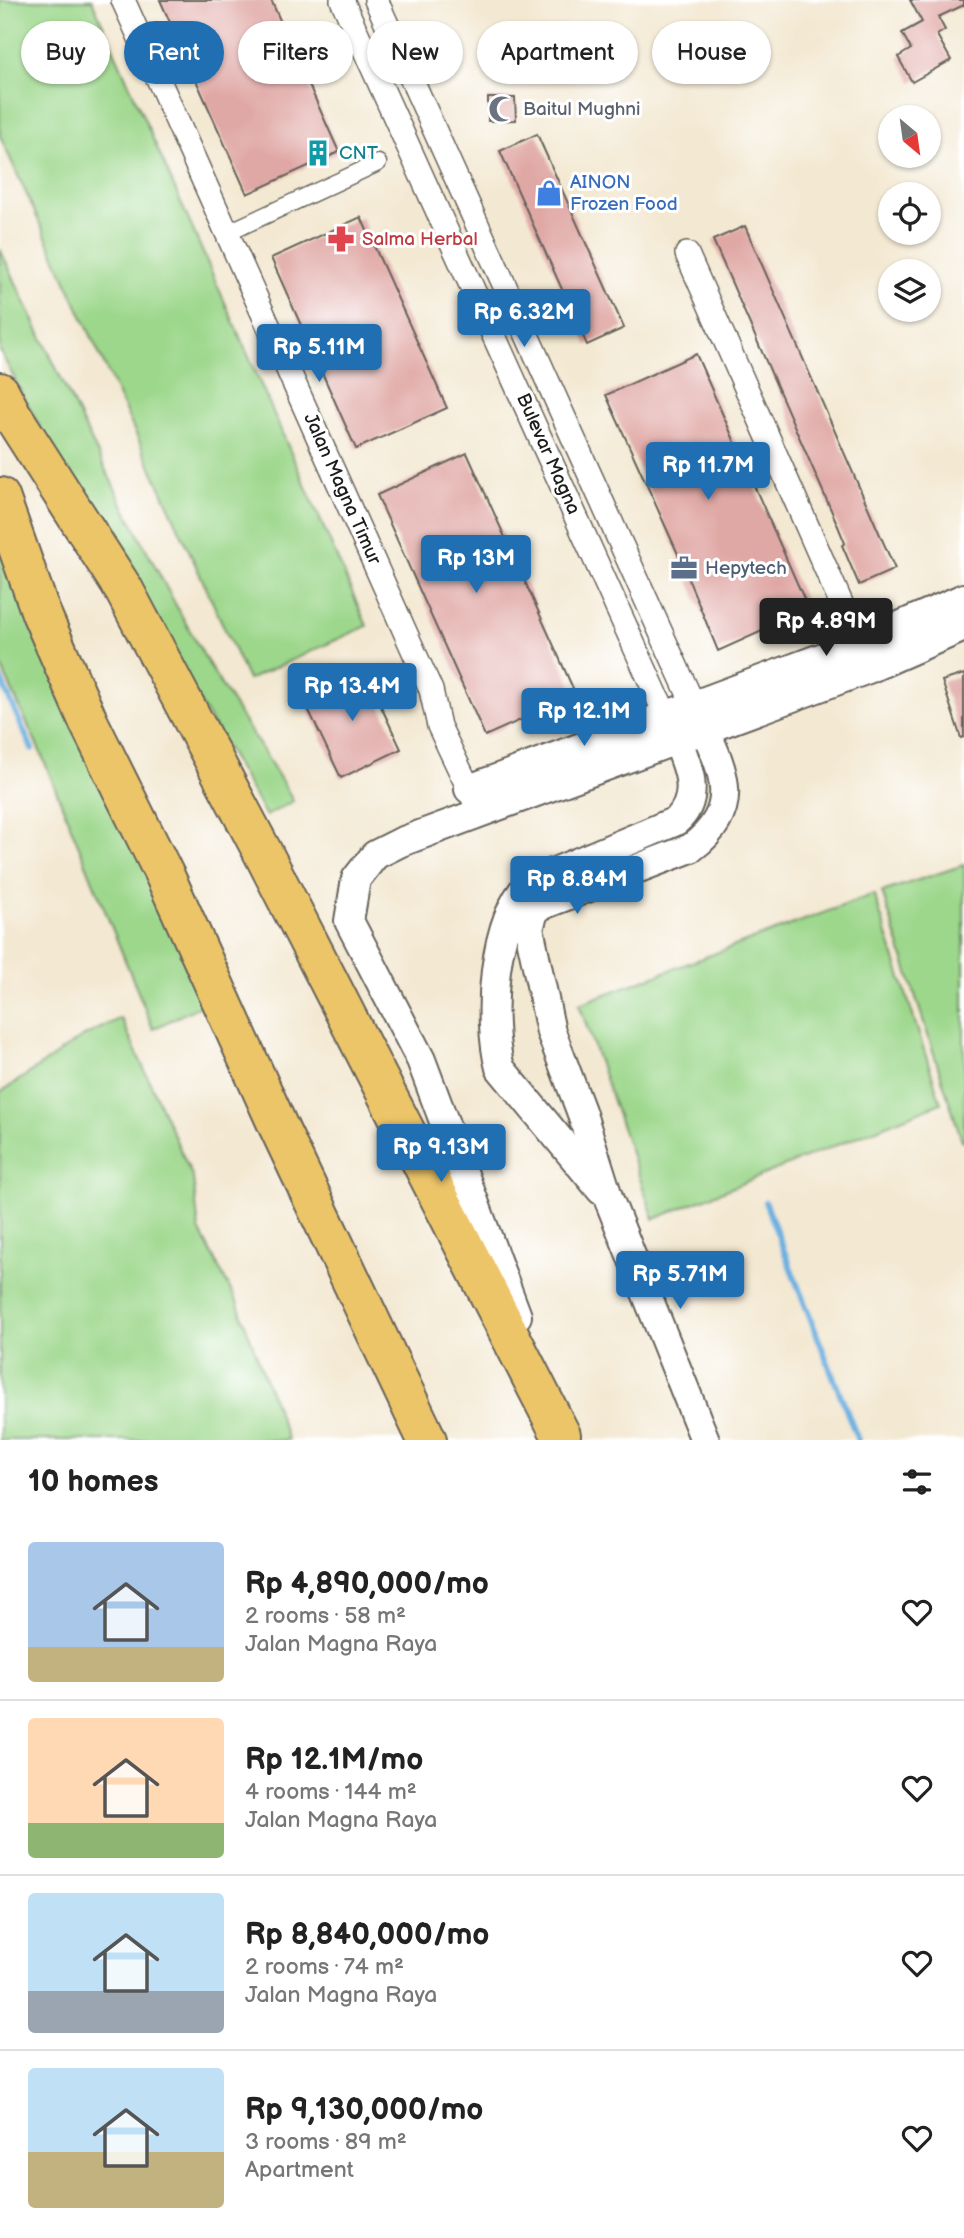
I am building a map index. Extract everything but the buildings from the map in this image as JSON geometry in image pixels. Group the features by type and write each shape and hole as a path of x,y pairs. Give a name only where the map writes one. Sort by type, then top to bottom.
{"highway":[{"path":"6,404 124,590 269,863 562,1437"},
{"path":"0,497 41,612 89,723 166,876 273,1114 427,1440"}],"street":[{"name":"Jalan Magna Timur","path":"123,0 431,690 439,726 474,800"},
{"name":"Bulevar Magna","path":"342,0 671,728"},
{"name":"Bulevar Magna","path":"376,0 700,718"},
{"path":"227,233 378,163"},
{"path":"687,254 845,612"},
{"path":"700,718 964,598"},
{"path":"562,1437 421,1060 349,921 356,879 375,855 474,800 700,718 868,669 964,627"},
{"path":"700,718 723,776 726,798 708,835 691,848 540,906 530,920 530,940 551,1032 581,1111 609,1200 705,1440"},
{"path":"609,1200 500,1068 495,1045 494,983 513,906 520,891 531,882 676,821 684,814 690,805 692,783 671,728"}],"green space":[{"path":"0,0 92,0 101,21 21,21 21,84 110,84 110,41 124,73 124,84 129,84 367,626 248,680 0,136"},
{"path":"0,249 125,509 179,611 217,679 293,801 266,816 43,433 0,351"},
{"path":"0,550 210,1001 153,1029 43,758 0,664"},
{"path":"964,865 964,1141 962,1141 882,892"},
{"path":"874,894 941,1103 654,1219 579,1004"},
{"path":"121,1018 193,1178 199,1230 237,1302 288,1440 0,1440 0,1093 82,1037"}],"waterway":[{"path":"0,678 32,749"},
{"path":"765,1202 858,1440"}],"place":[{"name":"Baitul Mughni","path":"502,109"},
{"name":"CNT","path":"318,153"},
{"name":"AINON Frozen Food","path":"549,193"},
{"name":"Salma Herbal","path":"341,239"},
{"name":"Hepytech","path":"684,568"}]}
